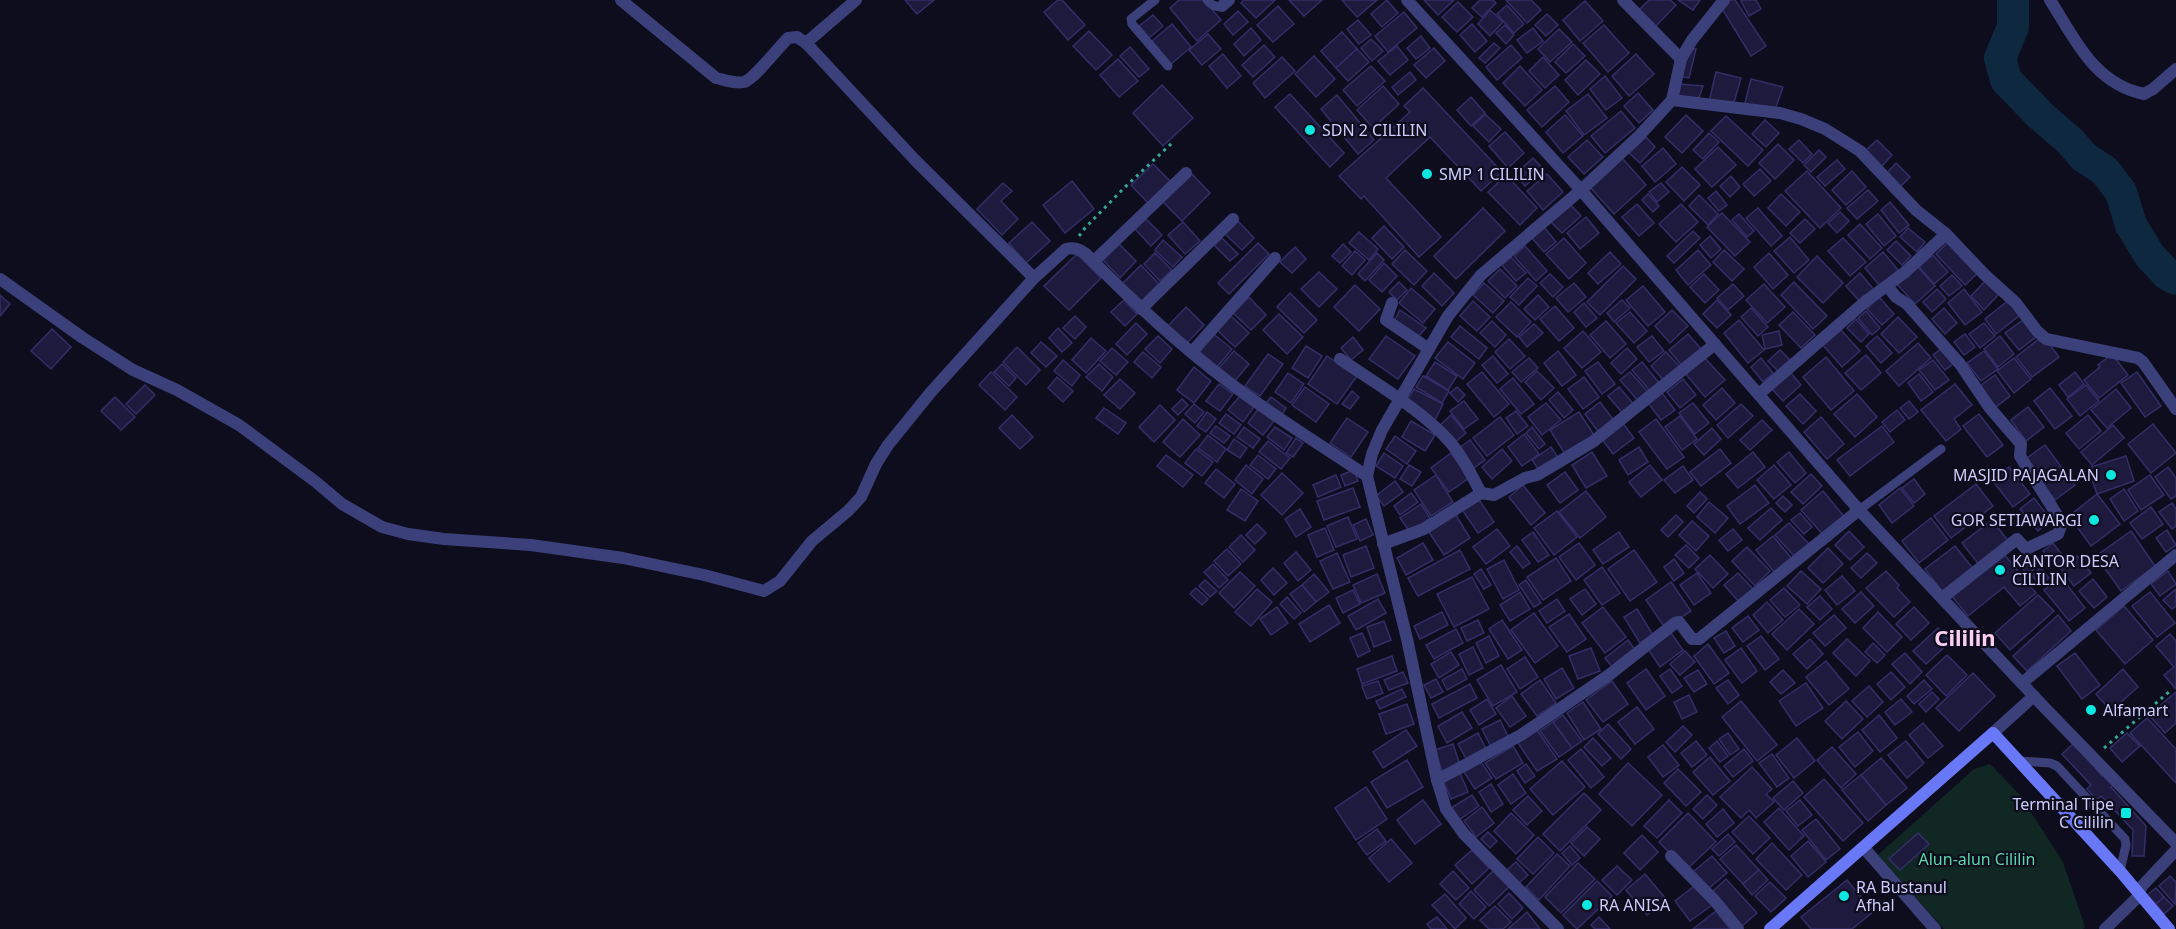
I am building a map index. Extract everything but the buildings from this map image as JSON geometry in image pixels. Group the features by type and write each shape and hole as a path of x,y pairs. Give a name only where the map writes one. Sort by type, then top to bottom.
{"main road":[{"path":"1770,929 1994,734 2120,871 2169,929"}],"street":[{"path":"621,0 716,78 738,83 749,80 788,38 797,37 807,44 915,160 1034,278"},
{"path":"807,44 856,0"},
{"path":"1407,0 1581,190 1859,510 2176,843"},
{"path":"1623,0 1681,58"},
{"path":"1558,929 1454,822 1446,809 1437,780 1407,639 1367,476 1375,446 1448,316 1481,275 1581,190 1638,137 1672,100 1681,58 1692,40 1724,0"},
{"path":"2050,0 2093,65 2118,86 2144,94 2176,69"},
{"path":"1672,100 1780,113 1825,129 1860,151 1916,210 1946,234 1985,275 2016,303 2046,339 2138,358 2176,409"},
{"path":"1093,262 1186,173"},
{"path":"1141,309 1233,219"},
{"path":"1759,394 1866,301 1888,287 1946,234"},
{"path":"0,279 65,326 133,370 177,390 239,425 342,504 382,527 408,534 444,539 531,545 623,558 704,575 764,591 780,581 812,541 861,497 876,464 888,445 931,392 1034,278 1066,249 1080,250 1141,309 1192,352 1267,410 1367,476"},
{"path":"1192,352 1275,258"},
{"path":"1888,287 1896,297 1907,304 1960,364 1989,407 2020,444 2020,456 2062,523 2058,534 2026,549 2017,539 1942,598"},
{"path":"1392,303 1386,320 1429,349"},
{"path":"1383,544 1424,529 1481,493 1494,495 1525,478 1545,471 1594,441 1716,344"},
{"path":"1340,359 1400,399 1450,442 1481,493"},
{"path":"1437,780 1521,735 1610,675 1675,623 1682,624 1692,639 1699,639 1859,510"},
{"path":"2022,683 2176,555"},
{"path":"1994,734 2034,696"},
{"path":"1864,848 1935,929"},
{"path":"2105,929 2140,895 2139,891 2143,885 2176,850"},
{"path":"1671,856 1715,901 1738,929"}],"lane":[{"path":"1155,0 1131,19 1131,24 1168,66"},
{"path":"1207,0 1211,5 1218,7 1226,3"},
{"path":"1859,510 1941,449"},
{"path":"2019,760 2050,763 2057,766 2125,839 2120,871"}],"path":[{"path":"1072,248 1084,228 1172,143"},
{"path":"2094,757 2170,691"}],"green space":[{"name":"Alun-alun Cililin","path":"1990,764 2019,794 2063,862 2085,927 2083,929 1944,929 1878,855 1974,769"}],"waterway":[{"path":"2013,0 2013,27 2000,58 2006,80 2084,157 2105,171 2121,192 2131,225 2150,256 2168,275 2176,279"}],"place":[{"name":"SDN 2 CILILIN","path":"1310,130"},
{"name":"SMP 1 CILILIN","path":"1427,174"},
{"name":"MASJID PAJAGALAN","path":"2111,475"},
{"name":"GOR SETIAWARGI","path":"2094,520"},
{"name":"KANTOR DESA CILILIN","path":"2000,570"},
{"name":"Alfamart","path":"2091,710"},
{"name":"Terminal Tipe C Cililin","path":"2126,813"},
{"name":"RA Bustanul Afhal","path":"1844,896"},
{"name":"RA ANISA","path":"1587,905"}],"district":[{"name":"Cililin","path":"1965,638"}]}
